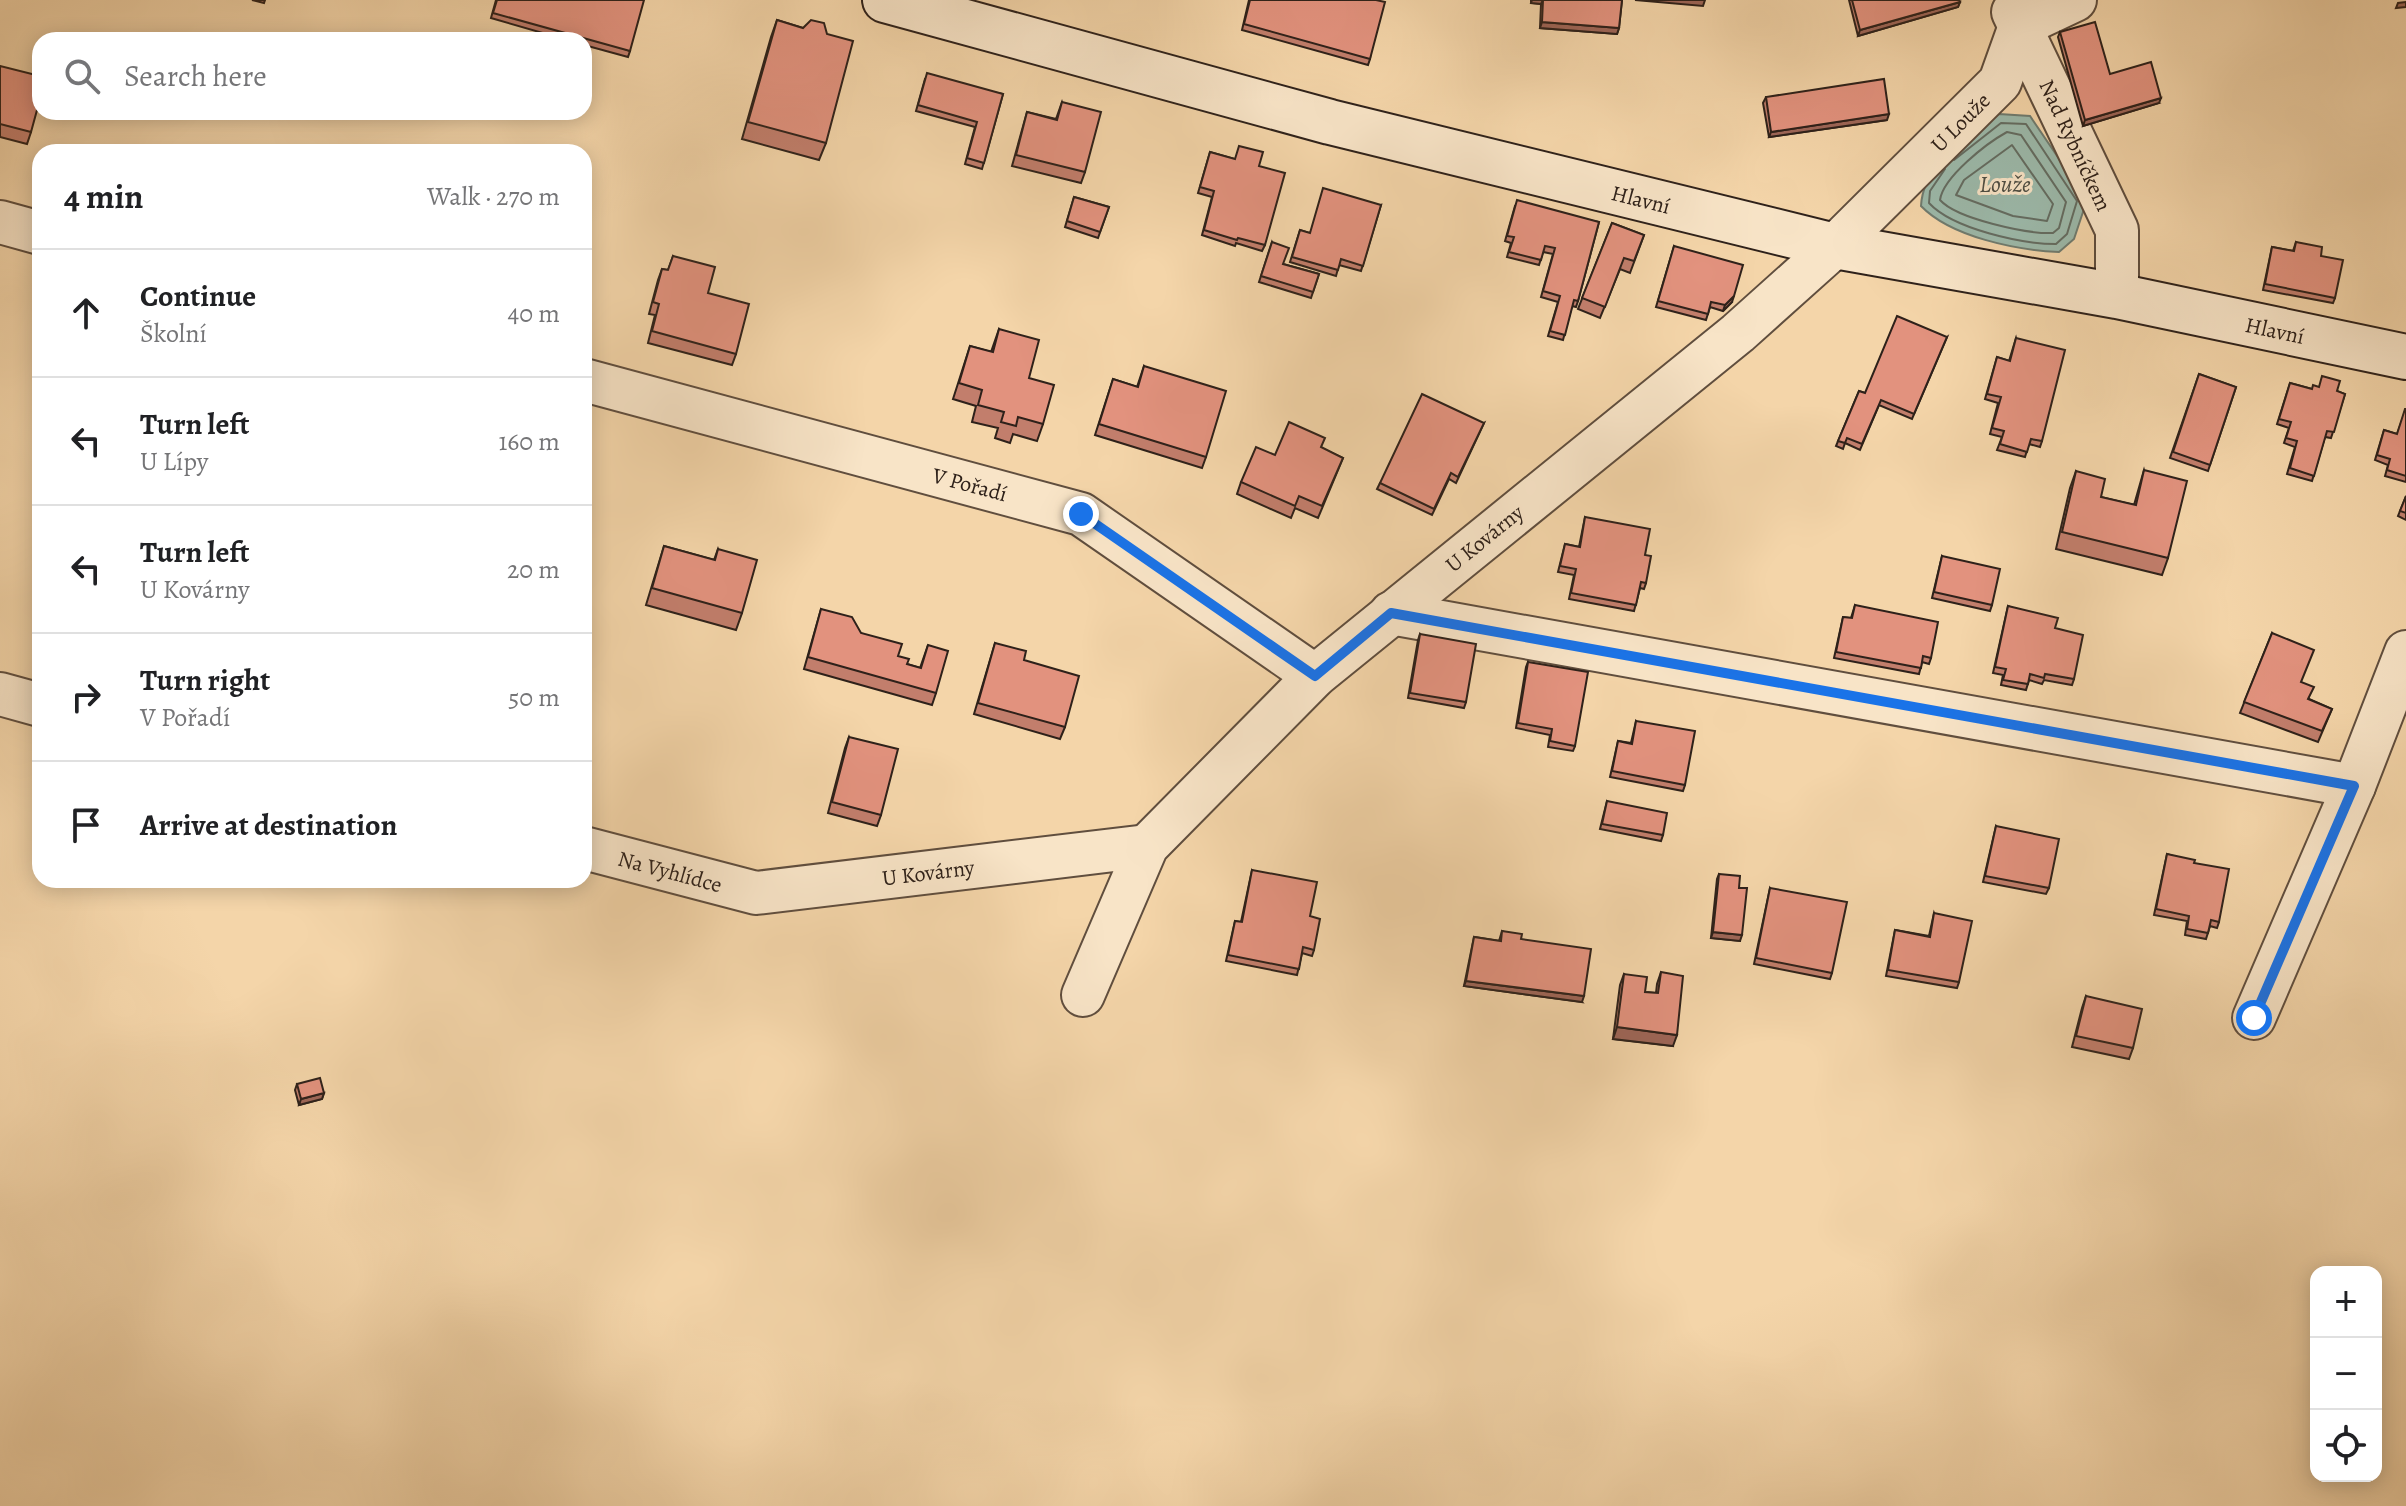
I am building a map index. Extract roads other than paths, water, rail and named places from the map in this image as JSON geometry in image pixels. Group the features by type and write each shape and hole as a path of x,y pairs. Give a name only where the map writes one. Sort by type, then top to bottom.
{"main road":[{"name":"Hlavní","path":"885,0 1330,122 1835,246 2117,296 2406,357"}],"street":[{"path":"2014,13 2075,0"},
{"name":"U Louže","path":"1835,246 2000,82 2014,13"},
{"name":"Nad Rybníčkem","path":"2014,13 2117,230 2117,296"},
{"path":"0,222 32,231"},
{"name":"U Kovárny","path":"1083,995 1147,846 1315,676 1738,333 1835,246"},
{"name":"V Pořadí","path":"592,382 1081,514 1315,676"},
{"path":"1391,613 2354,786"},
{"path":"2254,1018 2354,786 2406,652"},
{"path":"0,694 32,703"},
{"name":"U Kovárny","path":"756,893 1147,846"},
{"name":"Na Vyhlídce","path":"592,850 756,893"}],"water":[{"name":"Louže","path":"1999,114 2030,116 2087,200 2074,239 2059,252 2004,245 1967,234 1934,217 1921,206 1924,191 1938,164 1961,142"}]}
